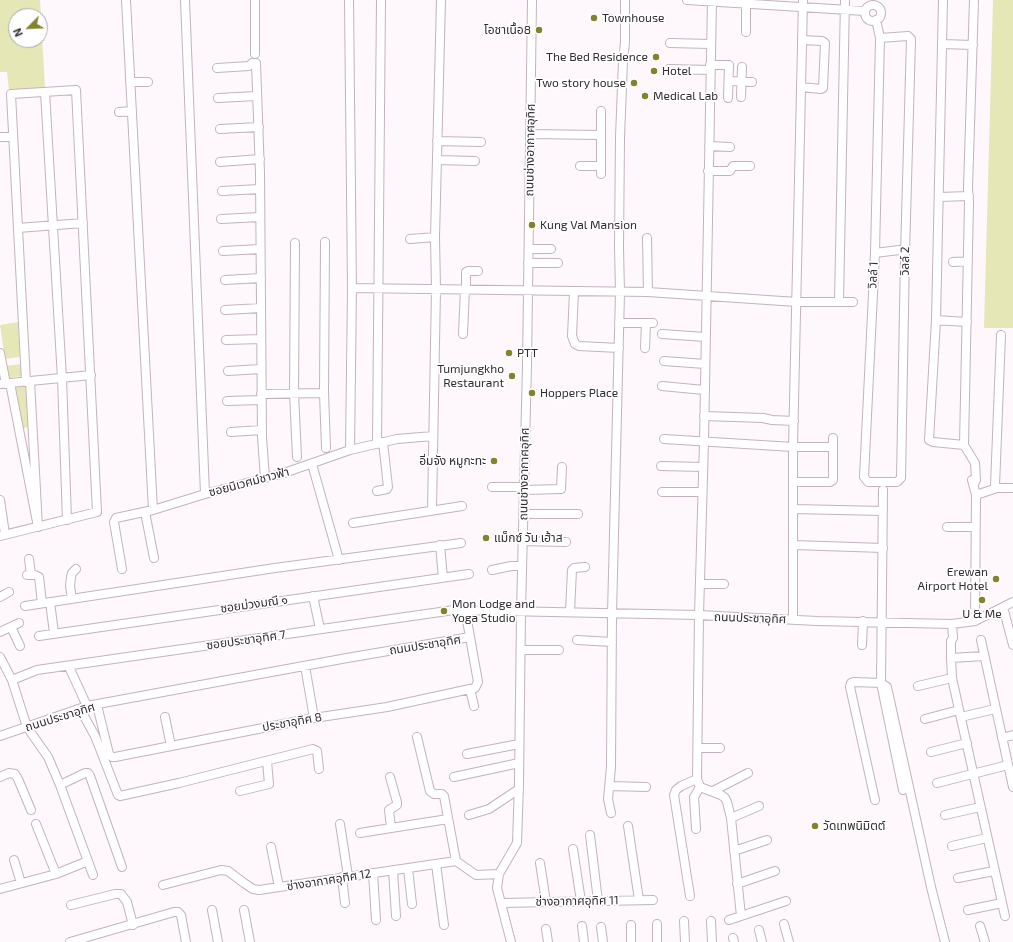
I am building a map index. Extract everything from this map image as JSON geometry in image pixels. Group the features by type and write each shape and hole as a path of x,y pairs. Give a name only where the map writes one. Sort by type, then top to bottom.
{"street":[{"path":"126,0 149,511 154,558"},
{"path":"185,0 205,494"},
{"path":"218,68 249,66 258,62 259,57 255,54 256,0"},
{"path":"349,0 352,288 350,450"},
{"path":"377,491 387,489 388,487 380,442 378,288 381,0"},
{"path":"432,510 436,289 435,237 441,0"},
{"name":"ถนนช่างอากาศอุทิศ","path":"510,942 497,888 499,874 517,843 529,249 532,0"},
{"path":"611,813 608,800 610,786 612,614 620,293 620,136 625,42 625,0"},
{"path":"687,0 712,0 746,3 803,3 844,10 865,11"},
{"path":"696,829 694,797 700,787 697,778 699,615 704,442 712,0"},
{"path":"839,302 845,0"},
{"path":"943,0 936,320 929,440 933,442 964,445"},
{"path":"974,0 964,445 975,463 976,477 974,484 976,495 974,621"},
{"path":"746,3 746,32"},
{"path":"793,619 793,447 803,3"},
{"path":"876,3 881,13 876,20 868,19 865,11 868,6 876,3"},
{"name":"วิลล์ 1","path":"876,20 880,38 875,253 864,477 868,482 897,482"},
{"name":"วิลล์ 2","path":"880,38 908,36 911,39 901,478 897,482"},
{"path":"801,87 823,88 825,43 822,41 802,40"},
{"path":"670,43 711,44"},
{"path":"942,44 973,45"},
{"path":"254,63 260,159 261,397 265,478"},
{"path":"669,69 730,65 728,98"},
{"path":"741,97 742,67"},
{"path":"729,81 752,82"},
{"path":"130,82 148,82"},
{"path":"0,500 2,535 38,527 67,520 97,512 92,375 76,90 11,94 18,228 38,527"},
{"path":"45,92 62,378 67,520"},
{"path":"218,98 257,96"},
{"path":"119,112 132,111"},
{"path":"580,166 601,170 601,111"},
{"path":"220,129 259,127"},
{"path":"530,134 600,135"},
{"path":"0,137 13,137"},
{"path":"438,141 481,142"},
{"path":"709,146 730,147"},
{"path":"220,162 260,159"},
{"path":"437,160 475,161"},
{"path":"708,170 730,171 733,166 750,166"},
{"path":"222,190 260,189"},
{"path":"939,197 969,196"},
{"path":"221,219 260,217"},
{"path":"18,228 83,223"},
{"path":"410,239 435,237"},
{"path":"647,238 648,292"},
{"path":"325,242 324,393 326,448"},
{"path":"295,243 294,393 297,456"},
{"path":"223,251 260,249"},
{"path":"529,249 551,249"},
{"path":"875,253 899,250 905,254"},
{"path":"953,262 968,261"},
{"path":"528,263 558,263"},
{"path":"463,334 466,272 478,271"},
{"path":"225,280 260,278"},
{"path":"352,288 528,290 620,293 648,292 796,302 853,302"},
{"path":"574,292 572,336 575,344 579,346 619,348"},
{"path":"226,310 261,308"},
{"path":"936,320 967,322"},
{"path":"619,324 649,323 645,348"},
{"path":"662,334 705,337"},
{"path":"997,488 995,486 1001,335"},
{"path":"226,340 261,339"},
{"path":"0,353 5,384 38,527"},
{"path":"664,361 705,364"},
{"path":"228,371 261,369"},
{"path":"5,384 92,375"},
{"path":"662,386 704,390"},
{"path":"227,401 294,393 324,393"},
{"path":"704,416 763,418 794,421"},
{"path":"231,432 262,430"},
{"name":"ซอยนิเวศม์ชาวฟ้า","path":"122,569 114,522 116,518 149,511 265,478 312,464 350,450 380,442 433,436"},
{"path":"664,438 704,442 793,447 833,447"},
{"path":"794,482 830,482 833,480 833,438"},
{"path":"312,464 339,560"},
{"path":"661,466 703,466"},
{"path":"492,487 561,489 562,467"},
{"path":"976,495 997,488 1013,488"},
{"path":"883,490 881,684 903,790"},
{"path":"662,492 702,492"},
{"path":"353,523 462,506"},
{"path":"794,509 883,511"},
{"path":"524,514 578,514"},
{"path":"947,527 975,527"},
{"path":"523,541 566,542"},
{"path":"25,606 275,568 461,542"},
{"path":"440,545 443,578"},
{"path":"793,545 883,548"},
{"path":"29,559 29,575 39,577 54,633"},
{"path":"492,570 511,566 522,566"},
{"path":"570,612 572,570 574,568 585,567"},
{"path":"72,599 70,577 76,569"},
{"name":"ซอยม่วงมณี ๑","path":"39,636 469,574"},
{"path":"700,584 724,584"},
{"path":"0,597 9,592"},
{"path":"313,596 320,629"},
{"name":"ถนนประชาอุทิศ","path":"0,736 83,707 470,637 465,609 521,612 699,615 952,626 974,621 1013,602"},
{"path":"1003,607 1013,645"},
{"name":"ซอยประชาอุทิศ 7","path":"12,680 37,670 69,667 320,629 465,609"},
{"path":"862,645 863,621"},
{"path":"0,632 19,622"},
{"path":"952,626 949,639 951,641 950,658 952,678 1005,916"},
{"path":"11,627 20,646"},
{"path":"470,637 478,682 475,688 470,689 474,706"},
{"path":"577,640 612,642"},
{"path":"981,640 1013,787"},
{"path":"521,650 559,650"},
{"path":"950,658 984,656"},
{"path":"0,657 12,680 27,727 48,757 60,785 93,875"},
{"path":"305,666 314,718"},
{"path":"69,667 83,707 118,795 120,796 316,750 319,768"},
{"path":"918,686 952,678"},
{"path":"875,800 850,685 854,682 881,684 887,687 889,691 931,887 945,942"},
{"name":"ประชาอุทิศ 8","path":"97,705 109,754 112,756 314,718 387,707 470,689"},
{"path":"925,719 995,709"},
{"path":"164,717 171,746"},
{"path":"1002,738 1013,735"},
{"path":"417,737 430,791 434,794 443,795 456,861 476,875 499,874"},
{"path":"931,752 967,743"},
{"path":"467,754 519,744"},
{"path":"698,748 720,748"},
{"path":"240,791 269,784 267,761"},
{"path":"454,777 519,763"},
{"path":"937,783 1008,765"},
{"path":"0,777 10,773 15,774 31,810"},
{"path":"60,785 88,773 122,867"},
{"path":"713,791 748,773"},
{"path":"390,777 397,802 397,805 389,810 391,828"},
{"path":"690,896 674,795 676,790 681,786 697,778"},
{"path":"610,786 646,787"},
{"path":"700,787 713,791 725,798 727,802 731,818 740,916"},
{"path":"469,815 489,809 519,789"},
{"path":"731,818 759,806"},
{"path":"945,815 980,807"},
{"path":"360,833 448,820"},
{"path":"36,824 56,874"},
{"path":"340,824 345,877 345,903"},
{"path":"628,826 639,900"},
{"path":"590,835 598,901"},
{"path":"952,846 987,838"},
{"path":"734,851 767,840"},
{"path":"272,847 279,887"},
{"path":"573,849 580,901"},
{"path":"14,860 21,883"},
{"path":"0,889 56,874 88,861"},
{"name":"ช่างอากาศอุทิศ 12","path":"163,885 221,870 228,871 253,889 259,890 456,861"},
{"path":"540,863 546,902"},
{"path":"436,864 444,925"},
{"path":"408,869 412,904"},
{"path":"393,870 396,916"},
{"path":"737,884 775,871"},
{"path":"958,878 994,871"},
{"path":"373,873 376,920"},
{"path":"71,905 115,894 122,894 127,902 133,925"},
{"name":"ช่างอากาศอุทิศ 11","path":"501,903 653,900"},
{"path":"729,920 786,901"},
{"path":"968,910 1002,903"},
{"path":"212,910 218,942"},
{"path":"244,910 250,942"},
{"path":"70,942 174,912 178,912 181,915 186,942"},
{"path":"684,921 685,942"},
{"path":"711,922 712,942"},
{"path":"657,924 657,942"},
{"path":"784,924 789,942"},
{"path":"631,925 631,942"},
{"path":"582,926 584,942"},
{"path":"980,926 985,942"},
{"path":"601,927 603,942"},
{"path":"546,929 548,942"},
{"path":"759,930 762,942"}],"green space":[{"path":"0,0 40,0 40,8 8,8 8,48 43,48 45,88 9,90 7,72 0,72"},
{"path":"993,0 1013,0 1013,328 984,328"},
{"path":"18,322 20,357 5,359 0,325"},
{"path":"21,364 22,376 8,378 6,366"},
{"path":"28,385 29,427 23,428 15,386"}],"place":[{"name":"Townhouse","path":"594,18"},
{"name":"โอชาเนื้อ8","path":"539,30"},
{"name":"The Bed Residence","path":"656,57"},
{"name":"Hotel","path":"654,71"},
{"name":"Two story house","path":"634,83"},
{"name":"Medical Lab","path":"645,96"},
{"name":"Kung Val Mansion","path":"532,225"},
{"name":"PTT","path":"509,353"},
{"name":"Tumjungkho Restaurant","path":"512,376"},
{"name":"Hoppers Place","path":"532,393"},
{"name":"อิ่มจัง หมูกะทะ","path":"494,461"},
{"name":"แม็กซ์ วัน เฮ้าส","path":"486,538"},
{"name":"Erewan Airport Hotel","path":"996,579"},
{"name":"U & Me","path":"982,600"},
{"name":"Mon Lodge and Yoga Studio","path":"444,611"},
{"name":"วัดเทพนิมิตต์","path":"815,826"}]}
